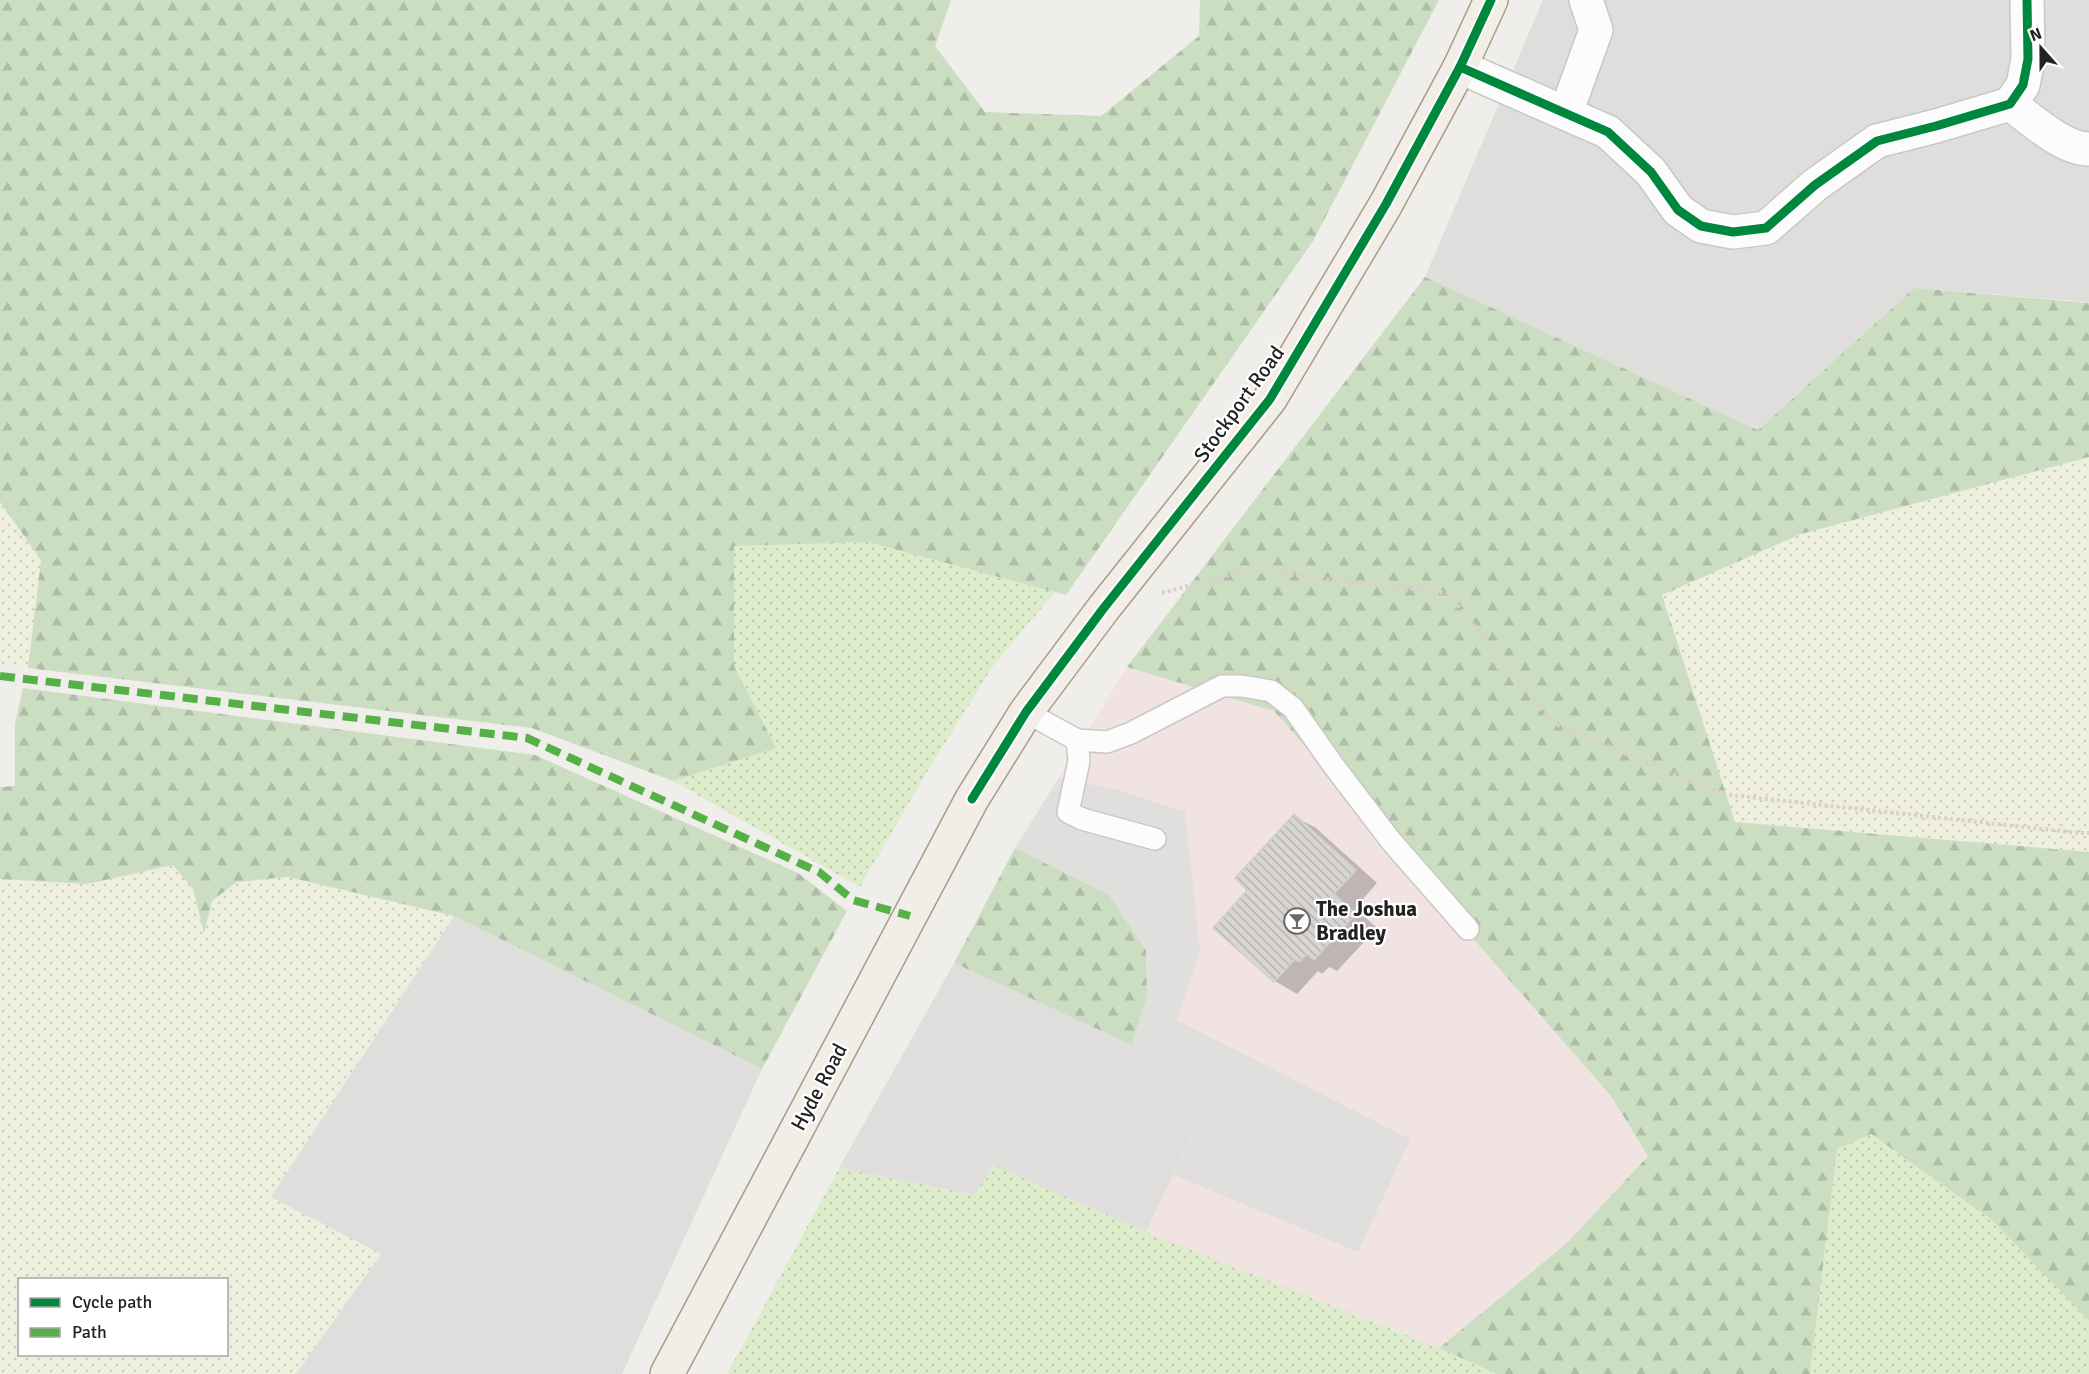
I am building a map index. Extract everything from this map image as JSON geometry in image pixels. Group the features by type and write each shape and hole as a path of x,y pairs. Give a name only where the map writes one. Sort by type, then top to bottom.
{"main road":[{"name":"Stockport Road","path":"972,800 1026,712 1102,609 1270,399 1386,204 1460,67 1491,0"},
{"name":"Hyde Road","path":"667,1374 972,800"}],"street":[{"path":"1566,113 1596,30 1586,0"},
{"path":"1460,67 1608,132 1651,172 1678,210 1701,226 1733,232 1766,228 1815,185 1877,141 2010,104 2023,85 2028,59 2027,0"},
{"path":"2010,104 2077,149 2089,149"}],"lane":[{"path":"1026,712 1077,740 1107,742 1131,733 1222,687 1242,686 1270,691 1293,708 1390,841 1468,929"},
{"path":"1077,740 1079,761 1068,812 1082,819 1155,838"}],"path":[{"path":"1159,594 1248,570 1448,593 1553,723 1721,794 2089,833"}],"shaded area":[{"path":"1543,0 2089,0 2089,302 1914,288 1758,430 1425,277"},
{"path":"1127,667 1274,711 1611,1096 1648,1156 1567,1243 1439,1348 1146,1232 1217,1083 1132,1045 1147,997 1109,895 1015,848"},
{"path":"1059,778 1118,790 1185,812 1200,950 1177,1020 1410,1139 1358,1252 1174,1175 1217,1083 1132,1045 1147,997 1146,950 1109,895 1015,848"},
{"path":"454,916 762,1069 622,1374 296,1374 381,1254 270,1197"},
{"path":"954,963 1217,1083 1146,1232 994,1166 975,1195 839,1168"}],"green space":[{"path":"0,0 951,0 935,46 985,112 1101,116 1199,36 1200,0 1439,0 1313,241 1066,595 868,542 734,546 734,666 776,748 673,781 532,728 28,668 41,560 0,502"},
{"path":"1425,277 1758,430 1914,288 2089,303 2089,457 1801,534 1662,595 1735,822 2089,852 2089,1321 1992,1220 1871,1134 1837,1149 1810,1374 1497,1374 1439,1348 1567,1243 1648,1156 1611,1096 1274,711 1127,667"},
{"path":"2089,457 2089,852 1735,822 1662,594 1801,534"},
{"path":"0,502 41,560 28,668 0,666"},
{"path":"868,542 1055,592 993,666 927,772 860,887 673,781 775,748 734,666 733,546"},
{"path":"23,688 535,755 798,873 847,911 762,1069 454,916 288,877 237,882 212,901 204,933 193,889 173,865 87,884 0,879 0,787 15,786 15,724"},
{"path":"1015,848 1109,895 1146,950 1147,997 1132,1045 954,963"},
{"path":"173,865 193,889 203,931 212,901 237,882 288,877 454,916 271,1197 381,1254 296,1374 0,1374 0,879 87,884"},
{"path":"1871,1134 1992,1220 2089,1321 2089,1374 1810,1374 1837,1149"},
{"path":"993,1165 1146,1232 1439,1348 1497,1374 727,1374 839,1168 975,1195"}],"building":[{"path":"1294,814 1356,870 1334,894 1356,914 1314,960 1307,954 1299,962 1295,959 1274,982 1213,928 1247,890 1235,878"}],"marked path":[{"path":"0,676 527,738 819,872 853,900 910,916"}],"cycle path":[{"path":"972,799 1026,712 1103,609 1270,399 1386,204 1460,67 1491,0"},
{"path":"1460,67 1608,132 1651,172 1678,210 1701,226 1733,232 1766,228 1815,185 1877,141 2010,104 2023,85 2028,59 2027,0"}],"place":[{"name":"The Joshua Bradley","path":"1297,921"}]}
